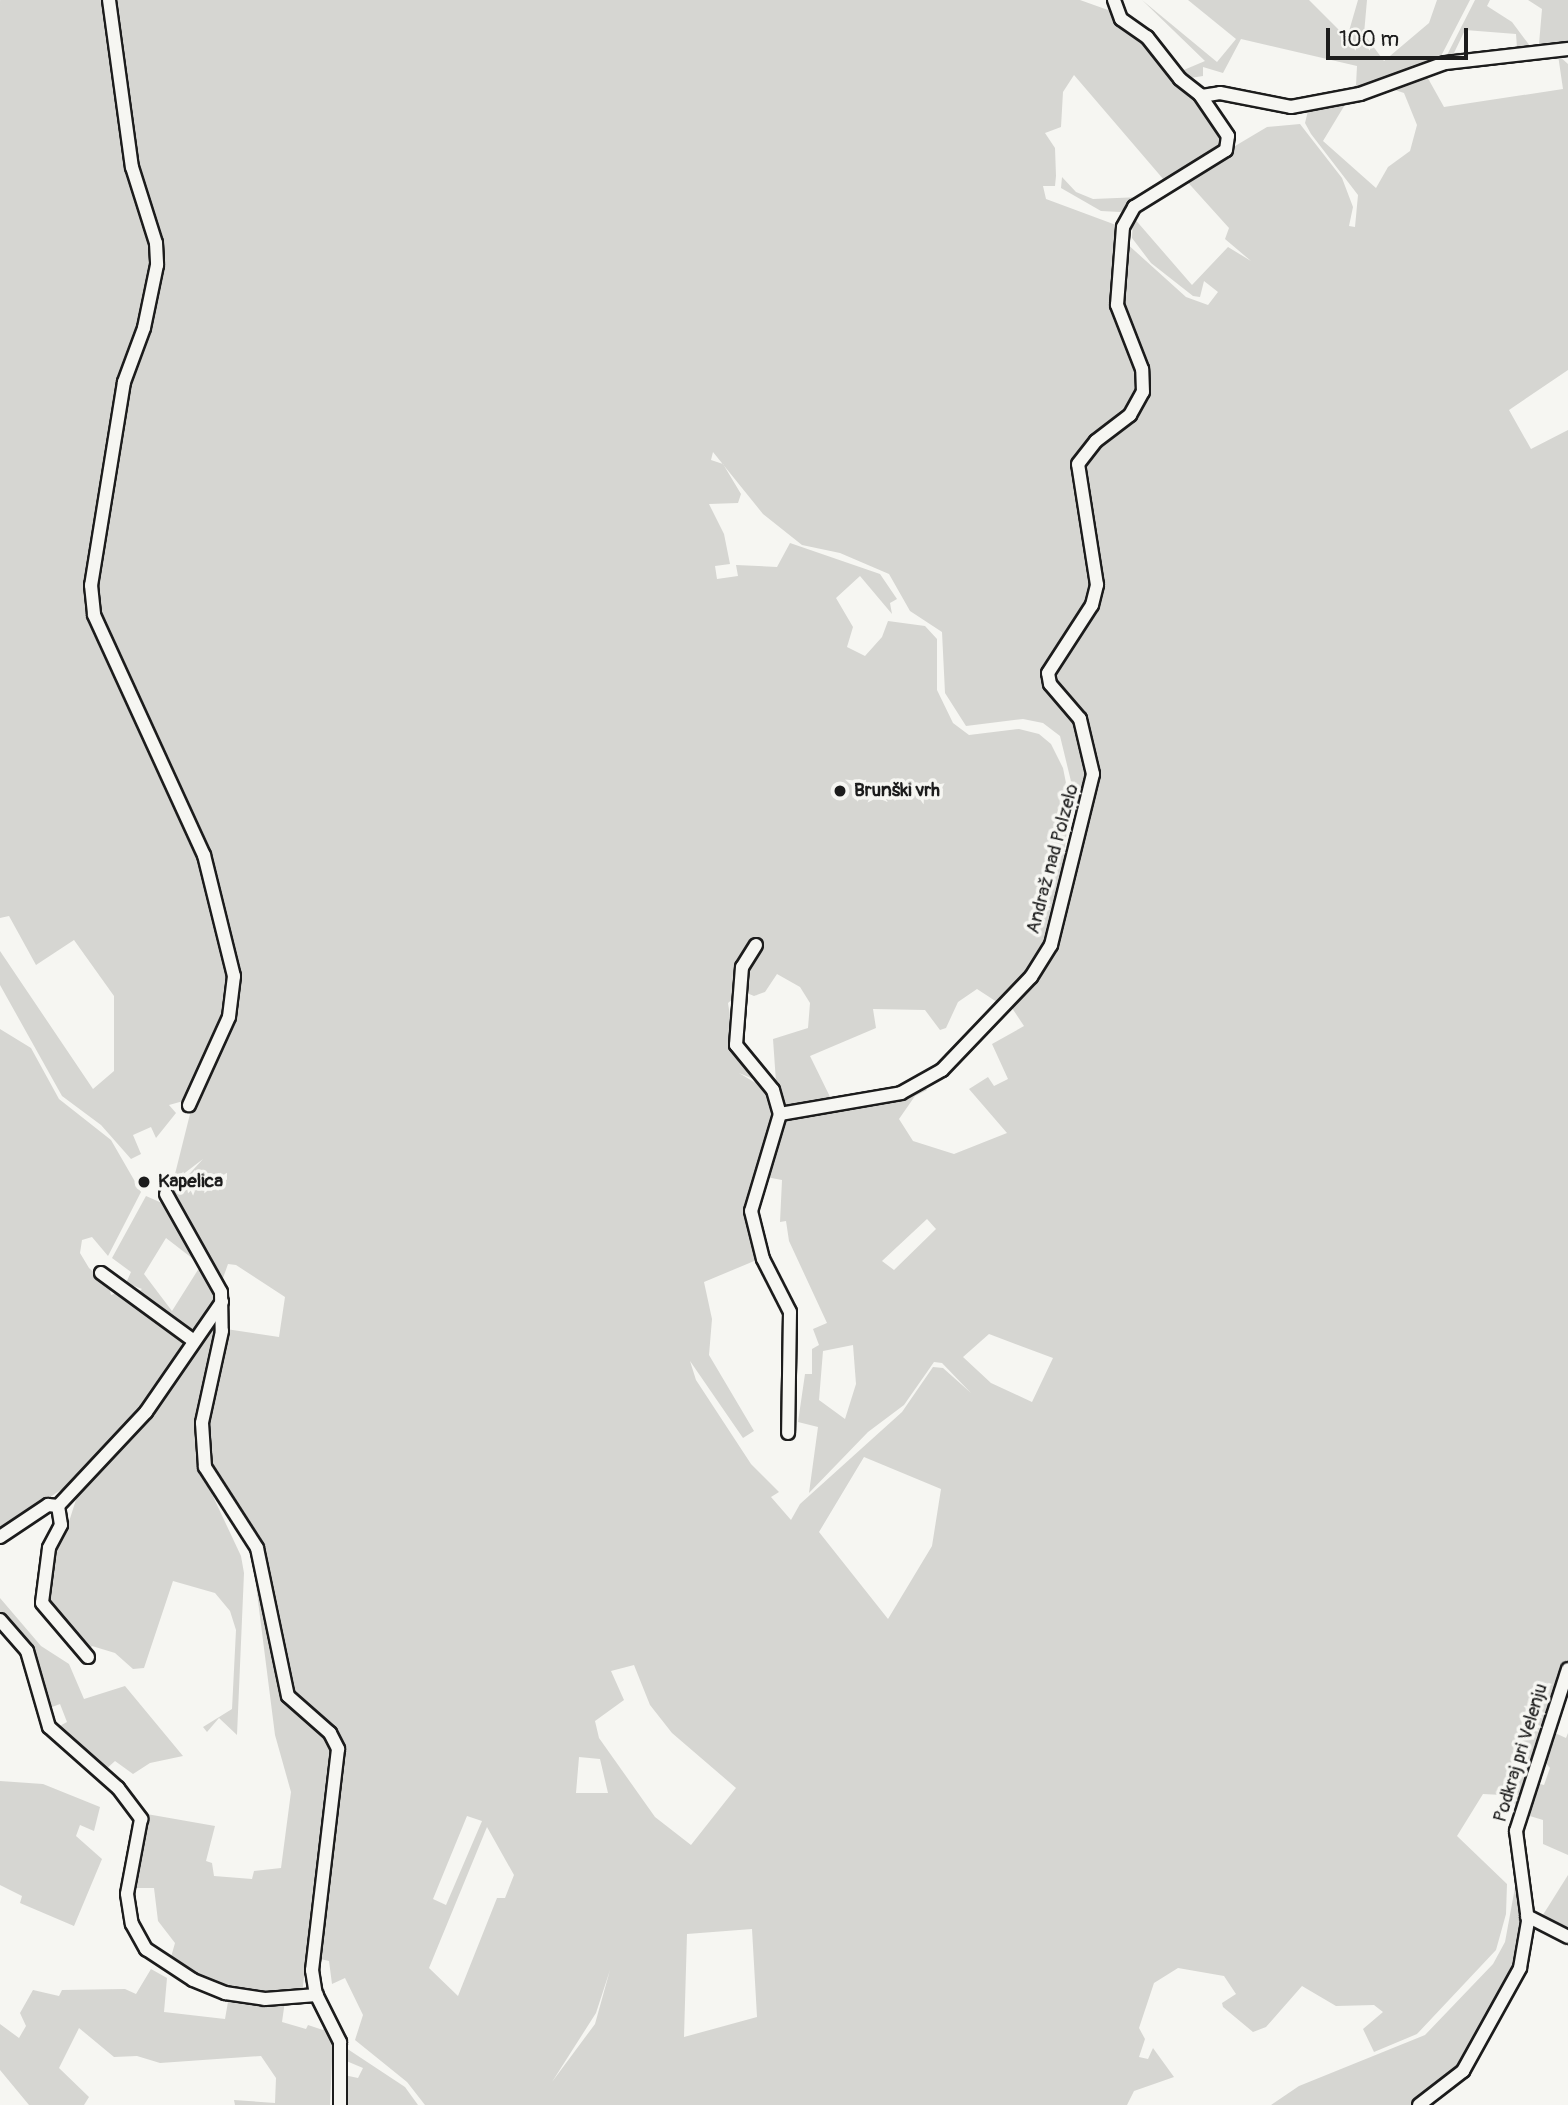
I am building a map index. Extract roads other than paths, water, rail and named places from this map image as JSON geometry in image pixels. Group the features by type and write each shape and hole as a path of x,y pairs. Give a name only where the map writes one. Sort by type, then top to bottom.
{"street":[{"path":"109,0 132,167 156,243 157,265 145,328 124,382 91,584 94,615 204,855 234,976 229,1017 189,1105"},
{"path":"1114,0 1121,19 1147,37 1200,95 1220,93 1291,107 1360,94 1445,63 1568,49"},
{"name":"Andraž nad Polzelo","path":"780,1114 901,1093 942,1070 1031,977 1051,945 1061,918 1073,844 1092,796 1093,774 1080,719 1050,684 1048,673 1095,596 1078,464 1096,441 1130,415 1145,381 1117,305 1123,227 1134,207 1226,149 1228,136 1200,95"},
{"path":"757,945 741,967 736,1045 774,1090 780,1114 751,1211 763,1259 790,1312 788,1433"},
{"path":"166,1194 213,1270 222,1301 222,1331 202,1423 205,1467 257,1548 288,1696 330,1733 338,1749 312,1970 317,1995 340,2042 340,2105"},
{"path":"101,1273 194,1341"},
{"path":"0,1537 38,1510 58,1506 146,1412 222,1301"},
{"path":"58,1506 61,1525 49,1548 42,1603 88,1657"},
{"path":"0,1620 27,1651 49,1727 118,1788 141,1819 127,1894 132,1924 146,1949 193,1980 225,1993 258,1998 317,1995"},
{"name":"Podkraj pri Velenju","path":"1419,2105 1463,2071 1520,1968 1527,1916 1516,1831 1568,1669"},
{"path":"1527,1916 1568,1937"}],"place":[{"name":"Brunški vrh","path":"840,791"},
{"name":"Kapelica","path":"144,1182"}]}
